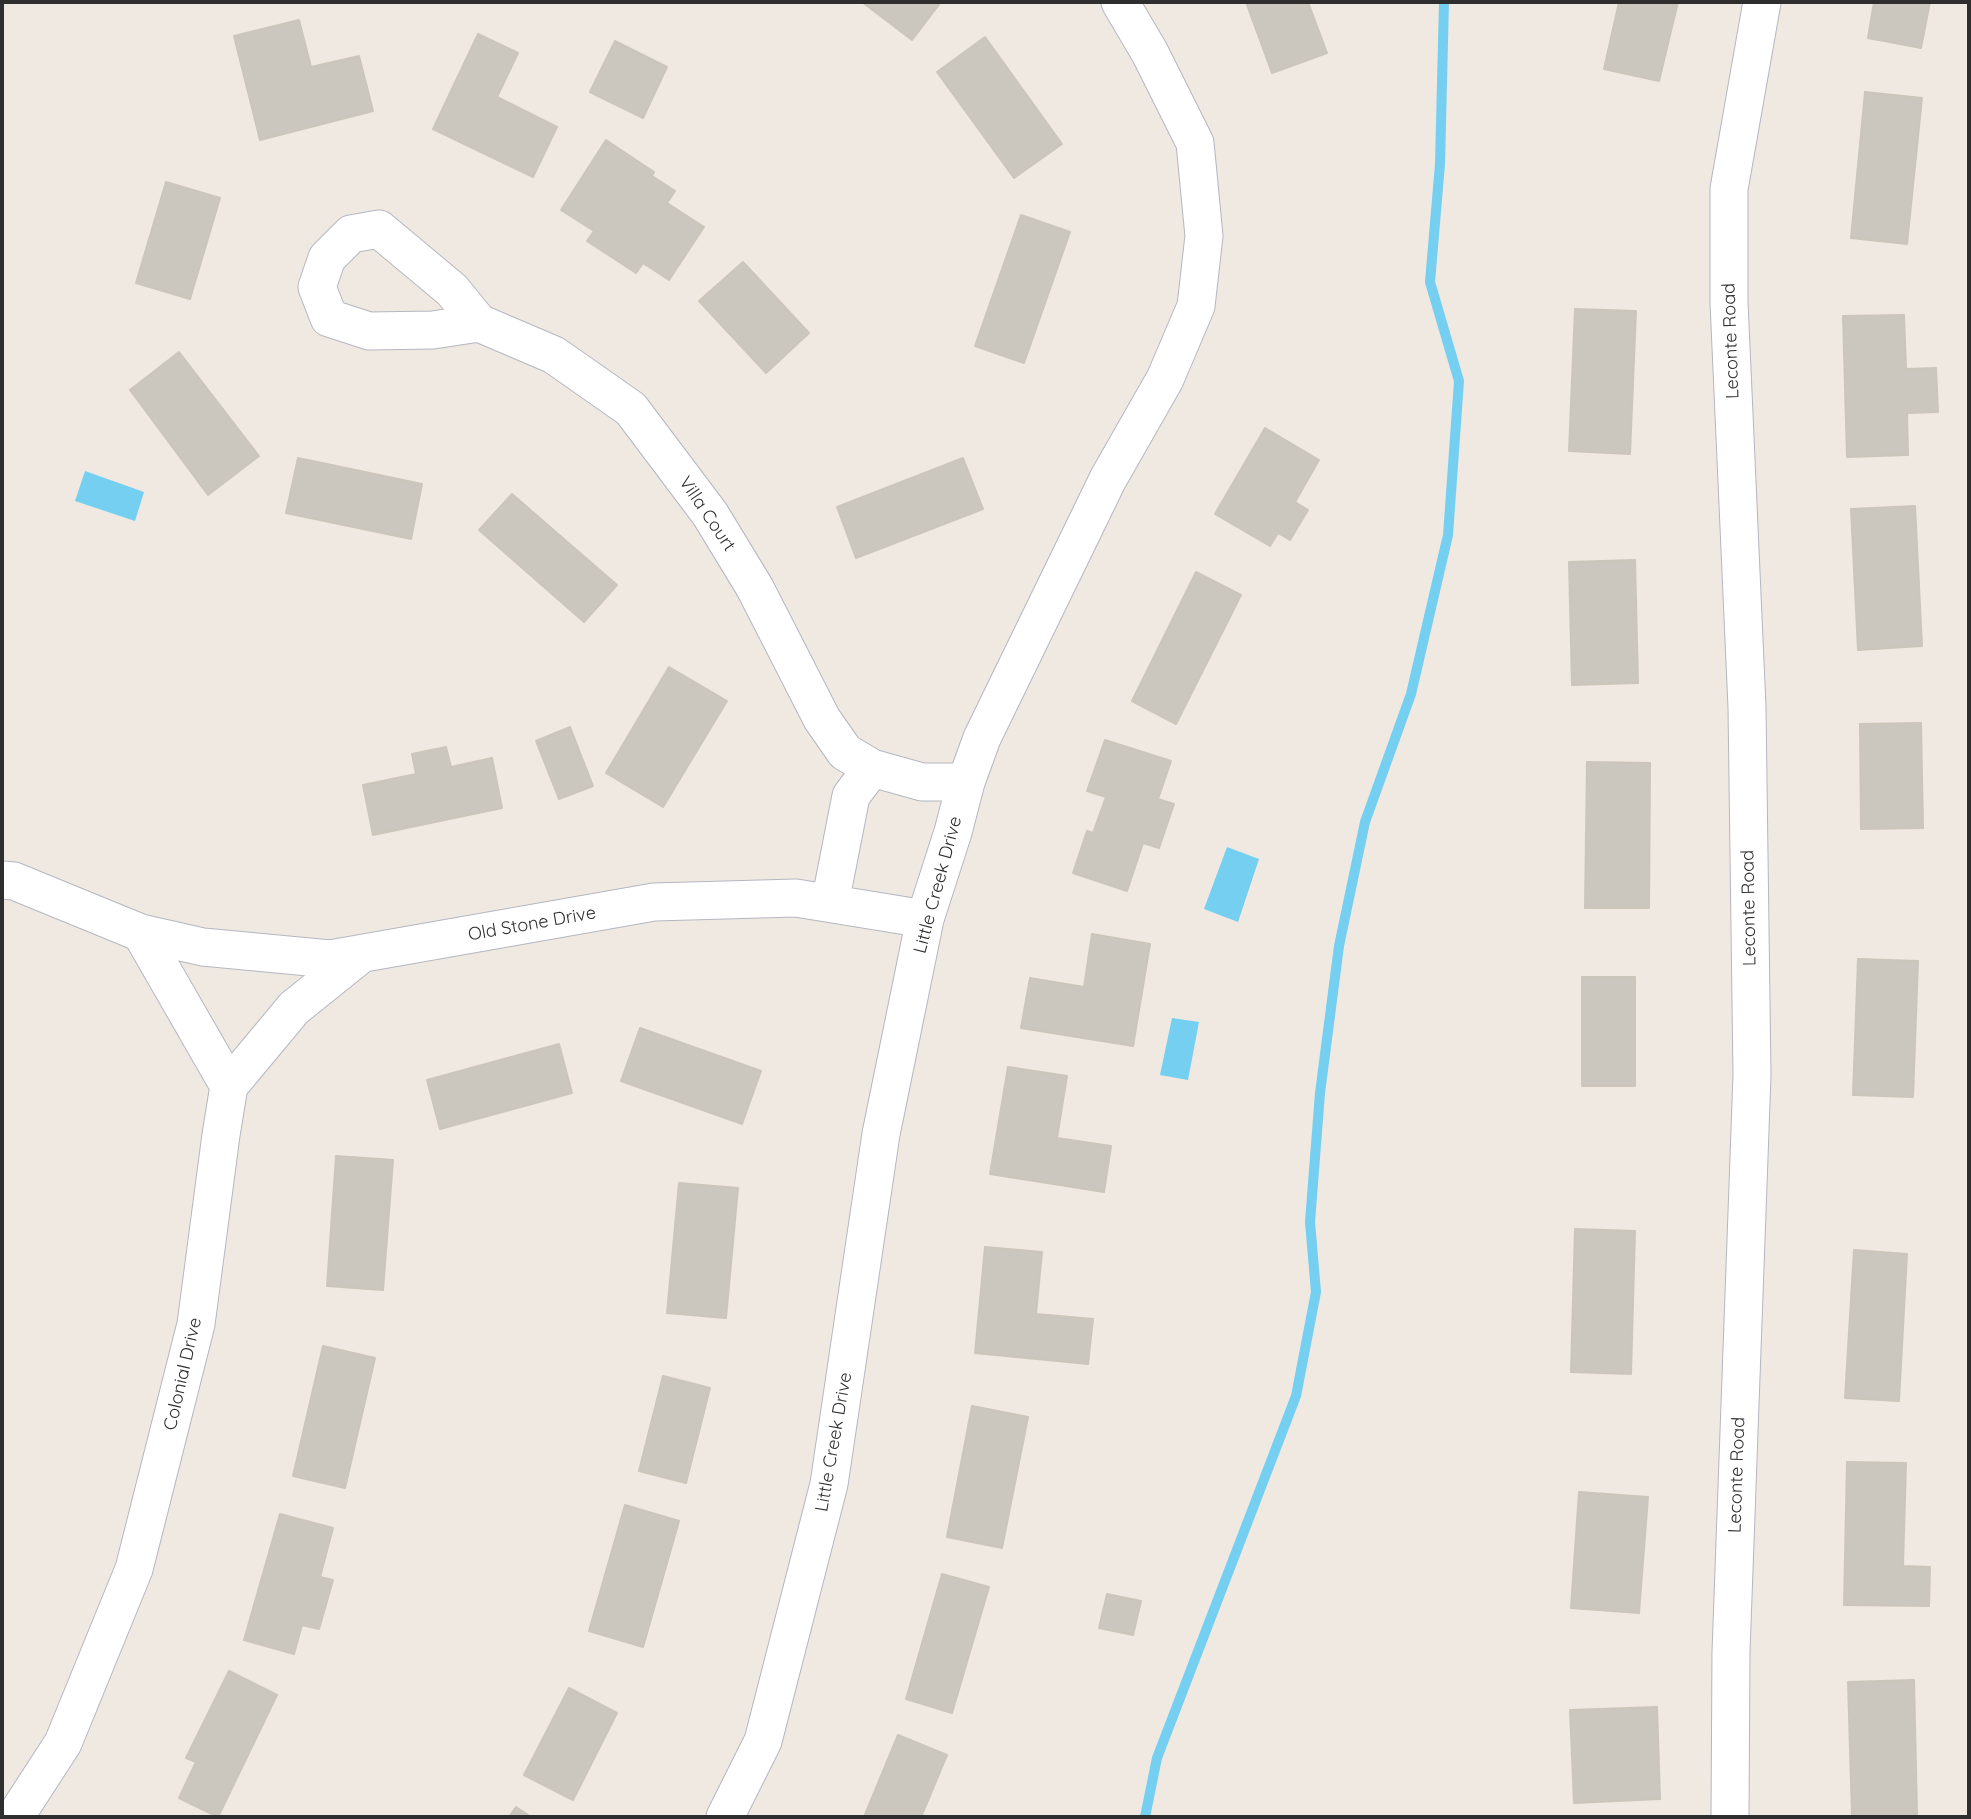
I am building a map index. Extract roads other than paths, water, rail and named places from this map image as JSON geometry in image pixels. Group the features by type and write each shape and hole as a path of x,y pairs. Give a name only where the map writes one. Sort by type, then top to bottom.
{"street":[{"name":"Little Creek Drive","path":"724,1817 763,1741 829,1484 881,1134 925,919 966,782 982,738 1108,479 1166,379 1196,306 1204,236 1195,143 1150,53 1120,2"},
{"name":"Leconte Road","path":"1730,1817 1731,1652 1752,1075 1746,707 1729,302 1730,189 1762,2"},
{"name":"Villa Court","path":"479,323 554,355 631,409 716,524 755,588 822,719 845,752 872,768 922,782 966,782"},
{"path":"830,903 851,796 872,768"},
{"name":"Old Stone Drive","path":"2,880 14,881 141,933 203,947 330,959 654,902 796,898 925,919"},
{"path":"141,933 229,1086 294,1008 360,955"},
{"name":"Colonial Drive","path":"15,1817 64,1743 134,1569 196,1324 229,1086"}],"water":[{"path":"85,471 144,492 135,521 75,501"},
{"path":"1227,847 1259,859 1238,922 1204,909"},
{"path":"1172,1018 1199,1022 1188,1080 1160,1075"}],"waterway":[{"path":"1145,1817 1157,1758 1296,1396 1316,1292 1310,1222 1320,1093 1339,946 1365,822 1411,694 1448,535 1459,381 1430,282 1440,164 1444,2"}]}
